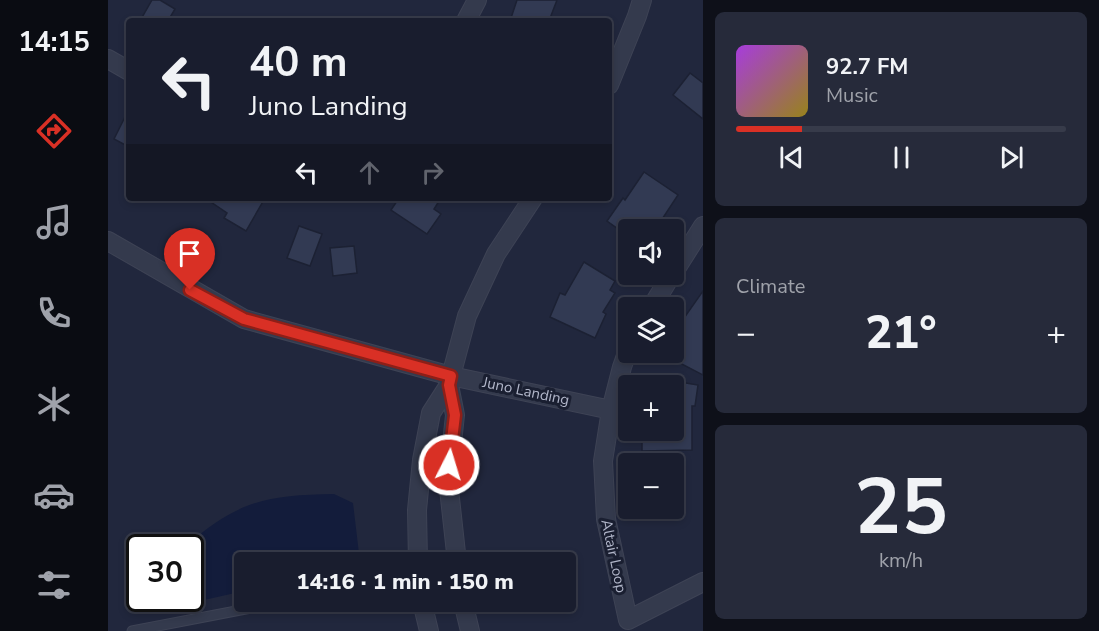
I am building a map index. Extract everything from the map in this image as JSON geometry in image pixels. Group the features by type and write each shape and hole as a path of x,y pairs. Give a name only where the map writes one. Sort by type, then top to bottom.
{"street":[{"path":"468,18 477,0"},
{"path":"612,78 642,0"},
{"path":"108,59 126,69"},
{"path":"418,552 417,510 422,460 431,413 450,380 467,316 496,254 532,201"},
{"path":"684,256 703,226"},
{"name":"Juno Landing","path":"108,241 244,319 450,380 611,410"},
{"name":"Altair Loop","path":"623,363 611,410 603,461 606,519 628,620 703,582"},
{"path":"450,380 455,415 448,480 456,552"},
{"path":"424,612 429,631"},
{"path":"466,612 470,631"}],"lane":[{"path":"132,631 234,611"}],"water":[{"path":"334,494 353,503 359,552 234,552 234,593 204,600 204,534 201,534 221,519 253,504 289,496"}],"building":[{"path":"152,0 160,0 175,9 170,18 142,18"},
{"path":"517,0 557,0 550,18 511,18"},
{"path":"690,73 703,83 703,119 673,95"},
{"path":"126,115 126,145 114,139"},
{"path":"644,172 678,195 662,219 618,219 618,229 607,221 623,198 625,200"},
{"path":"209,201 263,201 246,231 224,218 227,213"},
{"path":"397,201 439,201 434,209 441,214 427,234 391,210"},
{"path":"299,226 322,234 310,266 287,258"},
{"path":"354,246 357,273 333,276 330,248"},
{"path":"584,262 615,281 610,290 615,293 603,312 606,314 595,338 550,317 560,293 565,295"},
{"path":"703,291 703,375 680,363 684,363 684,318"},
{"path":"684,383 698,385 695,406 692,406 692,450 642,451 642,441 684,441"}],"route":[{"path":"190,290 244,319 451,376 449,385 455,415 449,465"}]}
